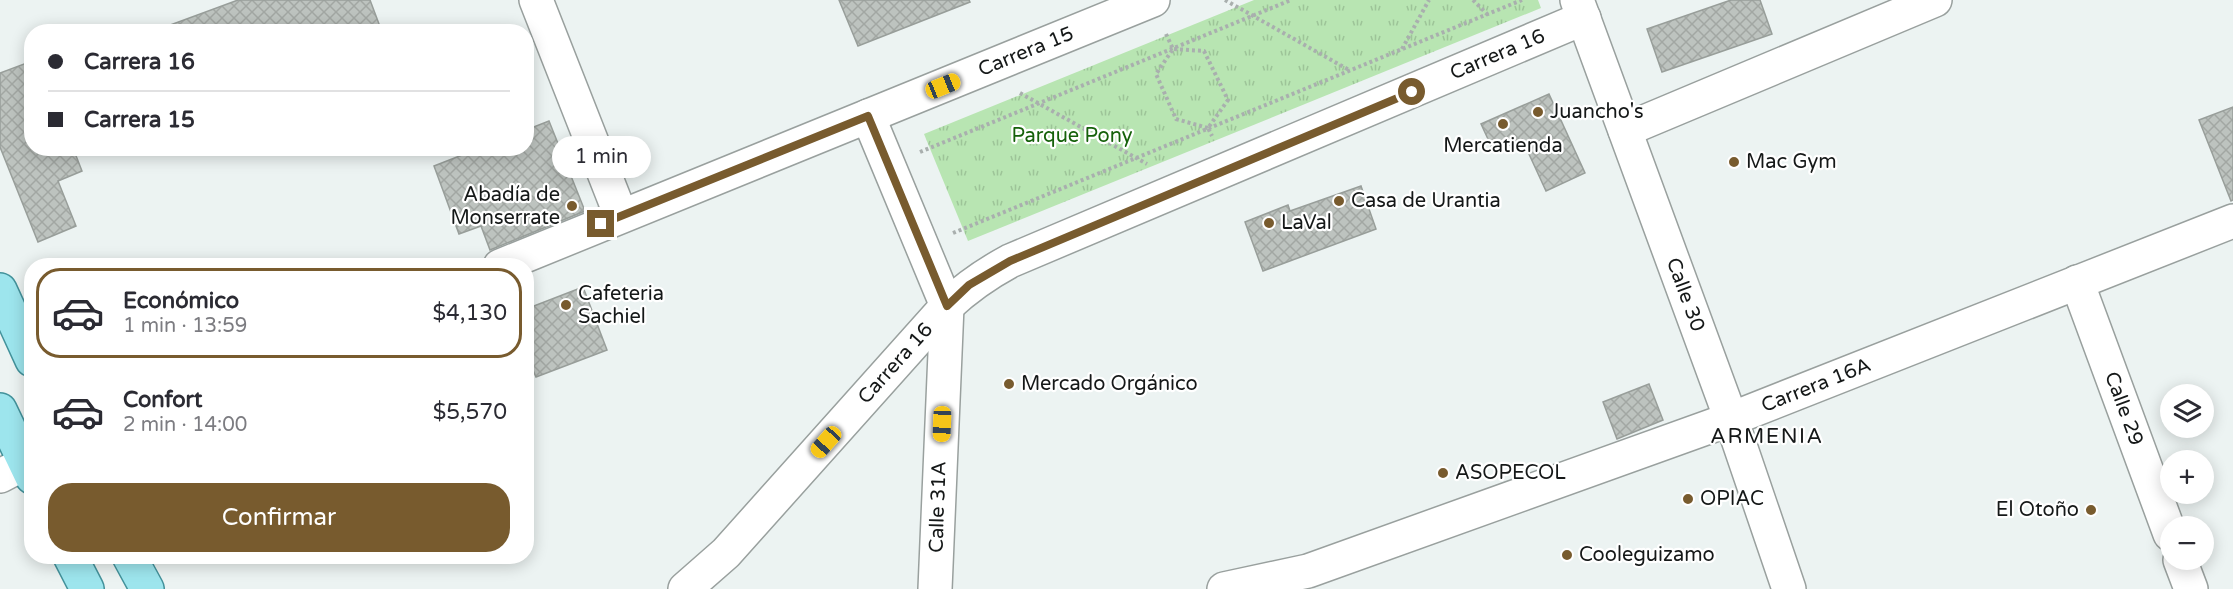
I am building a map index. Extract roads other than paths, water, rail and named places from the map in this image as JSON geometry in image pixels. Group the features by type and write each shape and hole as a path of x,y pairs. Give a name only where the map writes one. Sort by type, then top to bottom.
{"main road":[{"path":"0,290 24,342"},
{"path":"0,410 19,472"},
{"path":"74,564 87,589"},
{"path":"133,564 147,589"}],"street":[{"path":"536,0 621,216"},
{"name":"Carrera 15","path":"519,258 1152,0"},
{"path":"1625,129 1935,0"},
{"name":"Calle 30","path":"1581,9 1731,419 1789,589"},
{"name":"Carrera 16","path":"685,589 726,553 947,306 969,285 1010,261 1227,169 1581,9"},
{"name":"Calle 31A","path":"868,116 947,306 935,589"},
{"name":"Carrera 16A","path":"1224,589 1308,571 1731,419 2233,221"},
{"name":"Calle 29","path":"2077,282 2163,516"},
{"path":"2184,570 2191,589"}],"place":[{"name":"Juancho's","path":"1538,112"},
{"name":"Mercatienda","path":"1503,124"},
{"name":"Mac Gym","path":"1734,162"},
{"name":"Casa de Urantia","path":"1339,201"},
{"name":"Abadía de Monserrate","path":"572,206"},
{"name":"LaVal","path":"1269,223"},
{"name":"Cafeteria Sachiel","path":"566,305"},
{"name":"Mercado Orgánico","path":"1009,384"},
{"name":"ASOPECOL","path":"1443,473"},
{"name":"OPIAC","path":"1688,499"},
{"name":"El Otoño","path":"2091,510"},
{"name":"Cooleguizamo","path":"1567,555"}],"district":[{"name":"ARMENIA","path":"1767,436"}],"park label":[{"name":"Parque Pony","path":"1072,136"}]}
